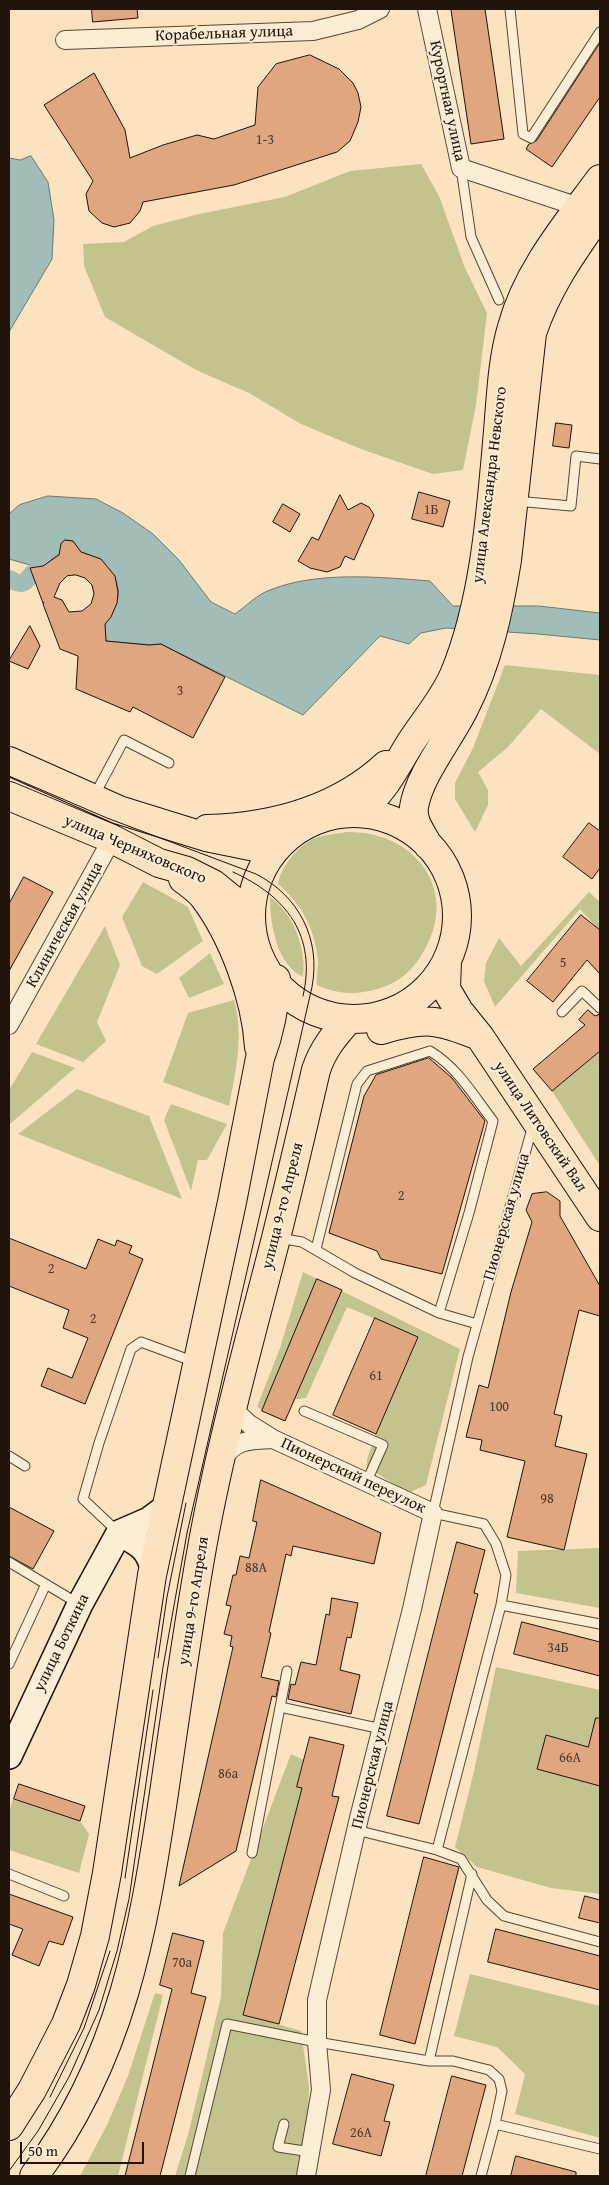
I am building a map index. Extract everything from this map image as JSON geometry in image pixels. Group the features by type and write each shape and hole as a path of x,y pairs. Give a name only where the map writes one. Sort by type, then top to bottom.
{"main road":[{"name":"улица Александра Невского","path":"447,961 456,929 456,899 450,880 415,823 414,808 417,796 431,766 464,709 477,642 489,594 508,560 532,333 541,308 557,276 595,213 600,179"},
{"name":"улица Александра Невского","path":"357,813 370,803 393,775 411,742 442,698 454,674 477,642"},
{"path":"161,823 208,829 260,825 290,817 351,793 367,782 411,742"},
{"name":"улица Черняховского","path":"9,761 120,810 161,823 232,844 260,848 279,844"},
{"path":"431,766 429,797 432,822 436,831 456,854 466,874 472,897 474,919 465,970 464,988 469,1010 480,1037"},
{"name":"улица Черняховского","path":"9,796 109,845 187,871 213,884 234,901 249,920"},
{"path":"428,845 414,833 393,822 357,813 317,819 300,828 279,844 264,863 259,876 249,920 259,949 276,979 300,1006 314,1012 348,1020 388,1013 404,1006 424,993 447,961"},
{"path":"159,863 184,879 202,895 222,928 240,964 252,1000 260,1058"},
{"name":"улица Литовский Вал","path":"447,961 446,989 459,1011 480,1037 600,1217"},
{"path":"9,2126 32,2090 62,2031 81,1985 95,1936 106,1881 153,1568 232,1202 260,1058 268,1036 275,1004 276,979"},
{"name":"улица Литовский Вал","path":"404,1006 433,1011 480,1037"},
{"name":"улица 9-го Апреля","path":"34,2176 73,2117 100,2062 120,2011 138,1948 150,1886 190,1617 219,1465 316,1070 322,1054 333,1036 348,1020"},
{"path":"316,1070 329,1056 357,1038 414,1021 447,1023 480,1037"}],"street":[{"name":"Корабельная улица","path":"64,40 313,31 358,20 380,9"},
{"name":"Курортная улица","path":"427,9 461,168 595,213"},
{"name":"Клиническая улица","path":"9,1025 109,845"},
{"name":"Пионерский переулок","path":"232,1408 249,1424 273,1439 433,1513"},
{"name":"Пионерский переулок","path":"219,1465 229,1449 249,1440 273,1439"},
{"path":"119,1533 148,1520 165,1508"},
{"name":"Пионерская улица","path":"306,2176 312,2152 321,2090 317,2042 317,2000 356,1830 412,1609 433,1513"},
{"path":"119,1533 140,1544 150,1556 153,1568"},
{"name":"улица Боткина","path":"9,1756 80,1604 119,1533"}],"lane":[{"path":"510,9 523,134 531,138 600,32"},
{"path":"461,168 471,237 499,300"},
{"path":"527,502 571,506 576,456 600,458"},
{"path":"93,798 124,740 170,763"},
{"path":"562,1012 582,991 600,1008"},
{"path":"316,1249 357,1084 367,1071 430,1051 442,1058 454,1070 493,1121 469,1213 439,1313"},
{"name":"Пионерская улица","path":"433,1513 468,1357 534,1118"},
{"path":"276,1238 302,1242 354,1273 439,1313 478,1320"},
{"path":"119,1533 83,1499 99,1443 131,1349 141,1342 197,1362"},
{"path":"304,1411 383,1445 367,1481"},
{"path":"9,1456 25,1466"},
{"path":"433,1513 484,1524 496,1544 506,1575 437,1850"},
{"path":"10,1564 80,1604"},
{"path":"9,1664 46,1584"},
{"path":"500,1605 600,1624"},
{"path":"252,1853 287,1671"},
{"path":"280,1707 382,1729"},
{"path":"356,1830 437,1850 461,1859 487,1900 504,1916 600,1942"},
{"path":"9,1874 64,1896"},
{"path":"429,2062 472,1874"},
{"path":"190,2176 227,2024 429,2062 453,2061 488,2070 499,2079 502,2091 481,2176"},
{"path":"284,2124 278,2147 312,2152"},
{"path":"495,2124 600,2149"}],"green space":[{"path":"421,164 439,196 465,268 487,313 476,405 463,470 433,474 361,449 301,424 249,393 196,370 105,317 84,266 83,244 124,242 153,226 199,214 285,197 350,171"},
{"path":"505,665 600,675 600,754 541,709 508,747 478,772 488,790 488,805 475,832 455,799 455,783 473,748"},
{"path":"347,832 372,834 394,842 412,854 426,870 434,889 437,910 432,933 421,956 411,969 393,983 356,993 330,990 317,985 317,951 311,929 301,909 278,884 282,871 295,853 311,840"},
{"path":"143,882 188,907 203,941 157,974 142,966 122,917"},
{"path":"589,892 600,902 600,931 580,909 495,1007 484,981 486,963 499,938 521,966"},
{"path":"270,897 285,912 297,932 303,955 303,977 286,963 276,942 271,919"},
{"path":"105,926 120,965 97,1022 106,1041 83,1062 36,1044"},
{"path":"210,953 224,984 189,998 179,978"},
{"path":"234,1000 239,1040 229,1106 163,1082 188,1013"},
{"path":"579,1030 600,1054 600,1166 552,1091 533,1069"},
{"path":"32,1052 75,1068 10,1124 9,1090"},
{"path":"77,1089 149,1116 182,1199 18,1134"},
{"path":"171,1104 227,1124 207,1160 198,1160 191,1191 164,1120"},
{"path":"303,1272 460,1349 426,1485 408,1493 367,1467 367,1459 376,1434 418,1337 347,1307 306,1398 289,1400 279,1419 257,1407 280,1348"},
{"path":"600,1548 600,1608 516,1593 518,1551"},
{"path":"496,1667 600,1690 600,1894 551,1888 477,1867 455,1847 474,1771"},
{"path":"291,1754 304,1760 297,1787 302,1788 243,2014 301,2031 309,2087 307,2131 298,2176 175,2176 188,2135 221,1997 223,1933"},
{"path":"13,1799 80,1821 89,1834 79,1873 9,1850 9,1812"},
{"path":"470,1974 600,2006 600,2138 515,2114 525,2074 497,2047 454,2036"},
{"path":"155,1993 163,1995 118,2176 80,2176 108,2123 128,2076"}],"water":[{"path":"31,156 48,182 54,220 52,259 9,332 9,158 20,160"},
{"path":"48,496 96,499 123,513 153,534 179,560 211,602 235,614 266,592 288,584 308,580 349,577 411,579 430,581 453,606 539,606 600,613 600,640 446,628 421,633 409,644 380,636 303,715 161,644 149,645 106,641 105,624 117,602 117,583 108,568 101,562 85,553 76,551 76,545 73,541 65,540 61,544 62,553 54,557 40,571 37,567 9,559 9,514 19,505"}],"building":[{"path":"92,9 137,9 138,18 93,22"},
{"path":"485,9 504,139 471,144 451,10"},
{"path":"600,43 600,97 552,167 526,149 529,144 536,141"},
{"path":"310,55 339,69 353,83 358,93 361,107 358,122 350,141 337,152 234,185 143,202 140,211 130,223 114,227 102,223 89,211 86,194 93,181 44,105 94,73 125,130 130,158 163,145 197,135 214,139 255,125 258,87 276,64"},
{"path":"556,423 572,425 569,448 553,446"},
{"path":"419,492 450,501 443,527 412,519"},
{"path":"340,495 348,510 361,503 369,507 374,515 354,560 345,556 340,567 327,572 310,568 298,561 312,537 318,540"},
{"path":"283,504 300,514 290,532 273,522"},
{"path":"65,540 73,541 81,552 101,559 115,576 118,592 117,603 111,617 105,624 106,641 149,645 161,644 225,677 193,738 133,707 130,712 76,689 78,656 60,649 30,568 43,566 59,555 61,544","holes":["76,575 85,578 92,585 94,594 91,604 82,611 69,612 62,600 54,597 60,583 67,576"]},
{"path":"30,626 40,646 28,669 9,661"},
{"path":"589,823 600,831 600,868 592,879 563,857"},
{"path":"24,877 53,892 9,971 9,904"},
{"path":"581,915 600,930 600,974 587,960 553,1002 527,981"},
{"path":"588,1010 595,1016 600,1014 600,1051 552,1091 533,1069 585,1025 579,1020"},
{"path":"429,1058 452,1078 485,1121 442,1274 381,1259 377,1251 329,1233 364,1096 376,1075"},
{"path":"547,1192 560,1201 560,1216 600,1286 600,1316 579,1310 554,1414 562,1416 555,1446 587,1454 564,1550 507,1537 525,1461 480,1450 482,1440 466,1437 479,1385 488,1388 511,1292 532,1222 526,1210 532,1194"},
{"path":"9,1238 86,1269 98,1239 115,1246 117,1240 132,1246 129,1253 143,1259 85,1404 41,1386 48,1368 72,1378 88,1338 63,1328 69,1310 9,1286"},
{"path":"317,1279 342,1290 285,1421 262,1411"},
{"path":"375,1318 418,1337 376,1434 333,1415"},
{"path":"261,1480 381,1533 374,1564 293,1546 291,1556 286,1554 261,1677 279,1681 276,1697 272,1696 236,1851 179,1886 233,1647 230,1646 232,1636 224,1634 231,1606 226,1605 233,1575 236,1575 240,1556 249,1558 257,1522 253,1521"},
{"path":"9,1507 54,1531 33,1569 9,1556"},
{"path":"457,1542 485,1550 474,1593 478,1594 419,1824 387,1816"},
{"path":"332,1598 358,1603 351,1638 347,1637 340,1670 360,1675 351,1714 288,1699 291,1684 295,1685 301,1662 316,1665 326,1614 329,1615"},
{"path":"522,1622 600,1642 600,1676 514,1654"},
{"path":"596,1718 600,1718 600,1786 537,1769 546,1735 588,1747"},
{"path":"310,1737 344,1745 332,1796 339,1797 279,2024 243,2015 302,1788 297,1787"},
{"path":"19,1784 85,1806 80,1821 14,1799"},
{"path":"424,1857 459,1867 415,2044 380,2035"},
{"path":"9,1894 73,1917 63,1945 49,1941 39,1966 12,1955 23,1929 9,1924"},
{"path":"585,1896 600,1900 600,1923 579,1918"},
{"path":"496,1929 600,1956 600,1990 488,1962"},
{"path":"173,1933 204,1941 191,1993 206,1997 160,2176 125,2176 172,1989 160,1985"},
{"path":"352,2074 394,2085 384,2121 390,2122 381,2156 333,2144"},
{"path":"452,2076 486,2085 462,2176 426,2176"},
{"path":"516,2156 576,2172 576,2176 511,2176"}],"waterway":[{"path":"9,579 22,583 32,574"}],"tram line":[{"path":"9,776 107,818 256,874 271,883 284,894 304,921 310,936 314,969 312,987 187,1533 163,1667 129,1899 117,1951 99,2010 69,2077 38,2131 9,2171"},
{"path":"233,872 268,893 293,920 301,936 305,954 306,974 303,996"},
{"path":"158,1658 167,1597 186,1503"},
{"path":"125,1878 153,1690"},
{"path":"50,2097 84,2028 110,1951"}]}
